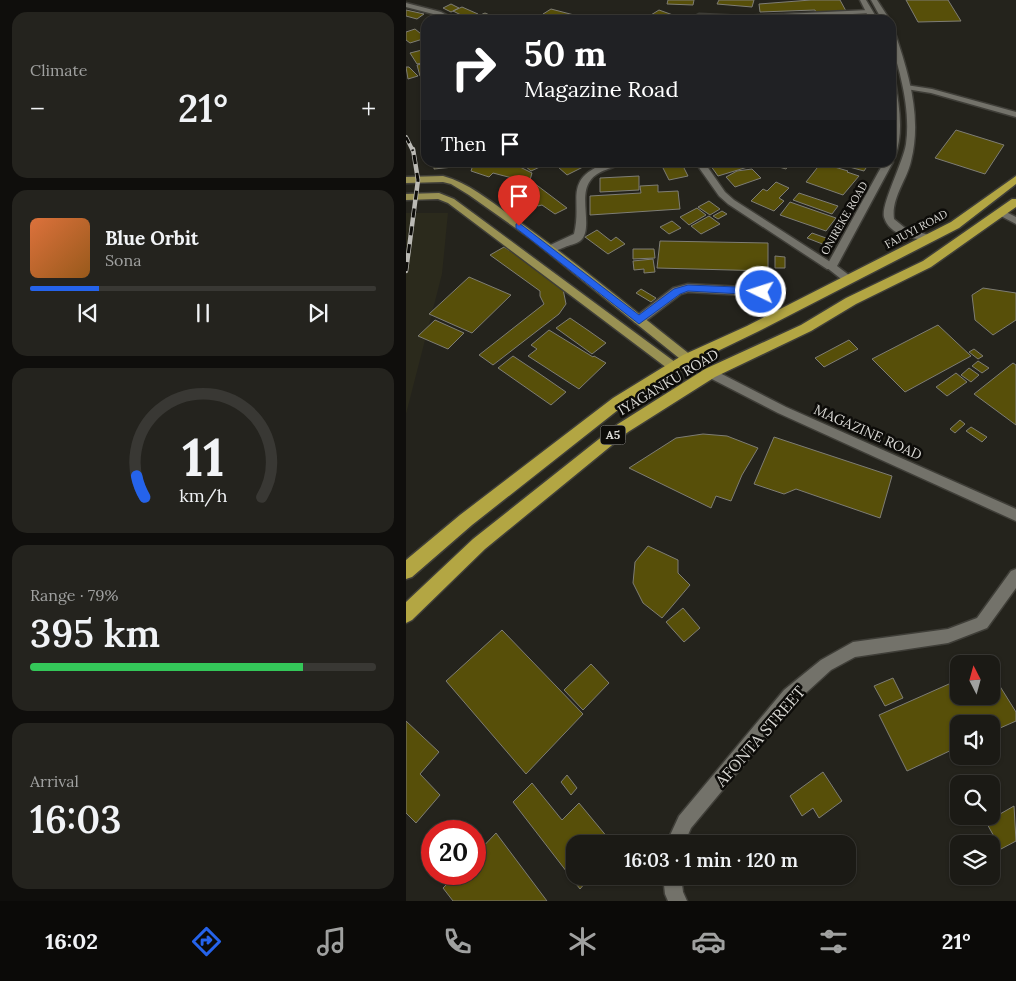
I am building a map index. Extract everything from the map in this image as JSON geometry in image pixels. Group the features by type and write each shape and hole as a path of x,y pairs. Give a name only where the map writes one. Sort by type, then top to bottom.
{"highway":[{"name":"FAJUYI ROAD","path":"849,279 955,225 1016,179"},
{"name":"A5","path":"1002,213 1016,202"},
{"name":"IYAGANKU ROAD","path":"406,614 479,544 623,428 710,373 806,328 851,301 927,264 1002,213"},
{"name":"IYAGANKU ROAD","path":"406,571 466,520 618,402 688,359 849,279"}],"main road":[{"path":"863,0 872,15"},
{"path":"874,0 883,15"},
{"path":"406,4 442,15"},
{"path":"806,15 870,12"},
{"path":"896,49 908,87 912,135 904,170 888,208 889,219 896,228 929,238"},
{"path":"908,87 1016,116"},
{"path":"550,249 576,238 579,234 580,194 583,183 597,169 604,167"},
{"path":"703,167 722,194 731,202 831,267"},
{"name":"ONIREKE ROAD","path":"849,279 831,267 885,167"},
{"path":"406,180 443,179 454,182 472,193 550,249 688,359"},
{"path":"451,201 454,182"},
{"path":"406,197 440,196 451,201 675,368"},
{"path":"1002,213 1016,222"},
{"path":"639,320 677,291 688,288 761,292"},
{"name":"MAGAZINE ROAD","path":"710,373 782,410 1016,515"},
{"name":"AFONTA STREET","path":"679,835 685,822 790,696 826,665 853,650 948,636 982,624 1016,576"},
{"path":"673,885 674,894 678,901"}],"shaded area":[{"path":"406,213 448,213 442,274 406,414"}],"building":[{"path":"668,0 694,0 693,5 667,4"},
{"path":"719,0 754,0 752,7 717,4"},
{"path":"840,0 846,11 816,13 815,10 760,12 759,4"},
{"path":"906,0 948,0 961,21 918,22"},
{"path":"451,4 459,8 451,12 443,8"},
{"path":"462,7 478,14 461,15 453,11"},
{"path":"551,9 574,15 546,15 543,14"},
{"path":"406,10 424,14 417,19 406,16"},
{"path":"659,10 673,15 651,15"},
{"path":"415,29 421,34 421,40 410,43 406,40 406,32"},
{"path":"421,50 421,63 417,64 410,53"},
{"path":"421,64 421,76 420,76 417,65"},
{"path":"406,67 409,67 418,76 408,79"},
{"path":"956,130 1004,145 985,174 935,158"},
{"path":"434,167 453,167 434,169"},
{"path":"472,167 520,167 532,173 530,180 567,208 555,214 542,205 538,206 532,202 524,206 515,198 526,193 520,187 517,189 512,185 514,184 511,181 516,179 493,173 489,177 471,171"},
{"path":"526,167 540,167 531,171"},
{"path":"558,167 583,167 567,175"},
{"path":"662,167 684,167 688,176 669,180"},
{"path":"712,167 748,167 718,176"},
{"path":"818,167 834,167 859,176 843,195 806,182"},
{"path":"849,167 867,167 864,171"},
{"path":"752,169 761,178 735,187 726,177 737,171"},
{"path":"639,176 639,190 600,192 600,178"},
{"path":"776,182 789,188 779,198 784,201 774,211 751,201 763,189 767,191"},
{"path":"658,185 658,192 678,191 680,209 590,215 590,196 641,193 640,186"},
{"path":"799,193 838,206 832,214 793,200"},
{"path":"709,201 720,209 710,215 698,207"},
{"path":"790,202 836,218 826,231 780,215"},
{"path":"697,208 706,215 689,225 680,217"},
{"path":"722,211 727,214 718,219 713,216"},
{"path":"709,216 720,224 701,234 691,226"},
{"path":"672,221 681,228 669,234 660,227"},
{"path":"597,230 611,241 616,237 625,244 608,254 585,237"},
{"path":"812,233 829,239 825,245 807,238"},
{"path":"660,241 768,243 768,271 657,268"},
{"path":"504,247 562,284 566,304 559,314 493,365 479,355 544,304 540,291 490,255"},
{"path":"633,249 654,249 655,258 633,259"},
{"path":"775,256 785,257 785,268 775,268"},
{"path":"653,259 655,272 644,273 644,269 634,270 633,261"},
{"path":"469,277 511,295 472,333 429,314"},
{"path":"983,288 1016,293 1016,320 993,335 975,320 972,295"},
{"path":"641,289 656,298 651,302 636,293"},
{"path":"570,318 606,343 592,354 556,328"},
{"path":"435,320 464,333 448,349 418,336"},
{"path":"938,325 971,356 905,392 872,359"},
{"path":"549,330 606,363 579,389 528,356 537,349 531,345"},
{"path":"849,340 858,349 824,367 815,358"},
{"path":"974,349 983,356 978,359 969,352"},
{"path":"513,356 566,392 551,405 498,368"},
{"path":"978,361 989,368 982,373 972,366"},
{"path":"1013,363 1016,365 1016,425 974,394"},
{"path":"969,368 979,375 971,382 961,375"},
{"path":"956,373 967,382 947,396 936,387"},
{"path":"960,420 965,424 955,433 950,429"},
{"path":"971,427 987,437 982,442 966,431"},
{"path":"703,434 727,436 758,448 742,475 731,501 716,496 711,508 629,468 676,438"},
{"path":"774,437 892,476 880,518 796,489 784,494 754,484"},
{"path":"648,546 678,560 678,573 690,585 662,618 643,603 633,583 635,562"},
{"path":"683,608 700,628 684,642 666,622"},
{"path":"502,630 583,714 526,774 446,681"},
{"path":"591,664 609,683 583,710 564,690"},
{"path":"893,678 903,698 885,706 874,686"},
{"path":"950,684 950,705 1000,705 1000,686 1016,712 1016,721 1000,728 1000,715 950,715 950,751 907,771 879,715"},
{"path":"406,721 439,752 420,774 440,795 416,823 406,813"},
{"path":"823,772 842,801 819,818 813,808 802,816 790,796"},
{"path":"567,775 577,788 571,795 561,782"},
{"path":"532,783 562,820 579,803 606,835 566,835 566,871 513,802"},
{"path":"1014,806 1016,841 1001,849 1000,835 993,835 988,825 1000,825 1000,814"},
{"path":"496,833 547,901 453,901 443,888 446,885 486,885 486,843"}],"railway":[{"path":"406,137 413,151"},
{"path":"406,271 418,180 413,149"}],"route":[{"path":"519,226 639,320 677,291 688,288 761,292"}]}
